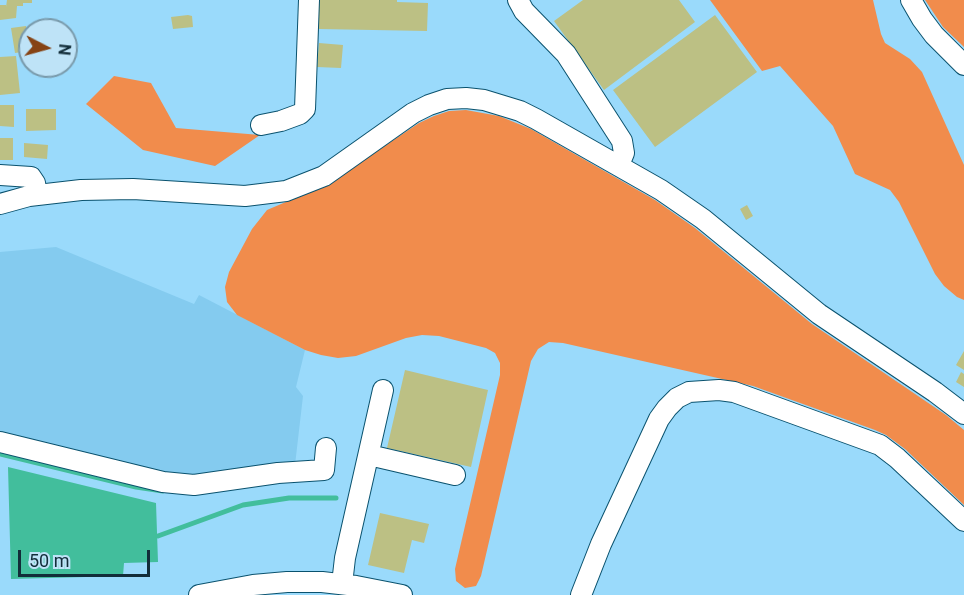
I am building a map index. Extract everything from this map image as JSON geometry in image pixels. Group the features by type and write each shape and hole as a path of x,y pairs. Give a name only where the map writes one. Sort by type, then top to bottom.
{"street":[{"path":"261,125 281,121 300,114 305,109 309,0"},
{"path":"911,0 934,35 964,65"},
{"path":"525,2 534,22 566,54 622,141 624,153 619,165"},
{"path":"0,204 37,195 107,189 245,196 286,191 324,176 413,113 429,105 447,99 484,100 520,111 661,190 703,219 819,314 964,414"},
{"path":"0,175 31,177 35,183 37,195"},
{"path":"342,584 345,558 384,390"},
{"path":"581,595 601,544 659,419 672,403 689,392 719,390 734,392 870,441 897,458 964,521"},
{"path":"0,442 163,482 194,485 278,473 324,470 326,448"},
{"path":"369,455 455,475"},
{"path":"198,595 264,584 310,582 342,584 402,595"}],"shaded area":[{"path":"710,0 873,0 885,43 910,59 922,72 964,165 964,300 944,286 935,274 899,202 890,190 855,174 833,126 780,66 762,71"},
{"path":"925,0 964,0 964,47 943,27"},
{"path":"114,76 151,83 176,128 260,135 215,166 143,150 86,104"},
{"path":"466,110 499,116 531,129 655,200 695,228 812,324 946,415 964,430 964,505 905,449 875,430 753,386 563,343 549,342 538,349 531,361 481,576 476,586 465,588 456,581 455,569 500,375 500,363 495,353 486,348 439,336 422,335 406,338 356,356 338,358 321,355 305,350 237,315 227,302 225,287 229,272 252,229 267,210 328,184 419,123 449,111"},
{"path":"56,247 194,304 199,295 305,350 296,387 303,396 295,465 179,478 0,435 0,252"},
{"path":"8,467 156,503 158,562 124,563 123,576 11,579"}],"building":[{"path":"7,0 32,0 32,3 17,6 16,18 0,20 0,5 6,5 6,7"},
{"path":"319,0 397,0 397,2 428,3 427,31 319,29"},
{"path":"583,0 679,0 695,22 604,90 554,21"},
{"path":"715,15 757,72 655,147 613,90"},
{"path":"192,16 193,27 173,29 171,17"},
{"path":"18,27 18,53 15,53 11,28"},
{"path":"319,43 343,45 341,68 317,67"},
{"path":"16,56 20,93 0,95 0,57"},
{"path":"0,105 14,105 14,127 0,126"},
{"path":"26,109 56,109 56,130 26,131"},
{"path":"0,138 13,138 13,160 0,160"},
{"path":"24,143 48,145 47,159 24,157"},
{"path":"747,205 753,216 746,220 740,209"},
{"path":"964,351 964,370 956,365"},
{"path":"405,370 488,390 471,467 387,448"},
{"path":"961,372 964,374 964,387 956,382"},
{"path":"380,513 429,524 424,543 412,540 404,573 368,565"}],"waterway":[{"path":"0,454 136,487 163,491"},
{"path":"158,536 243,505 289,498 336,498"}]}
